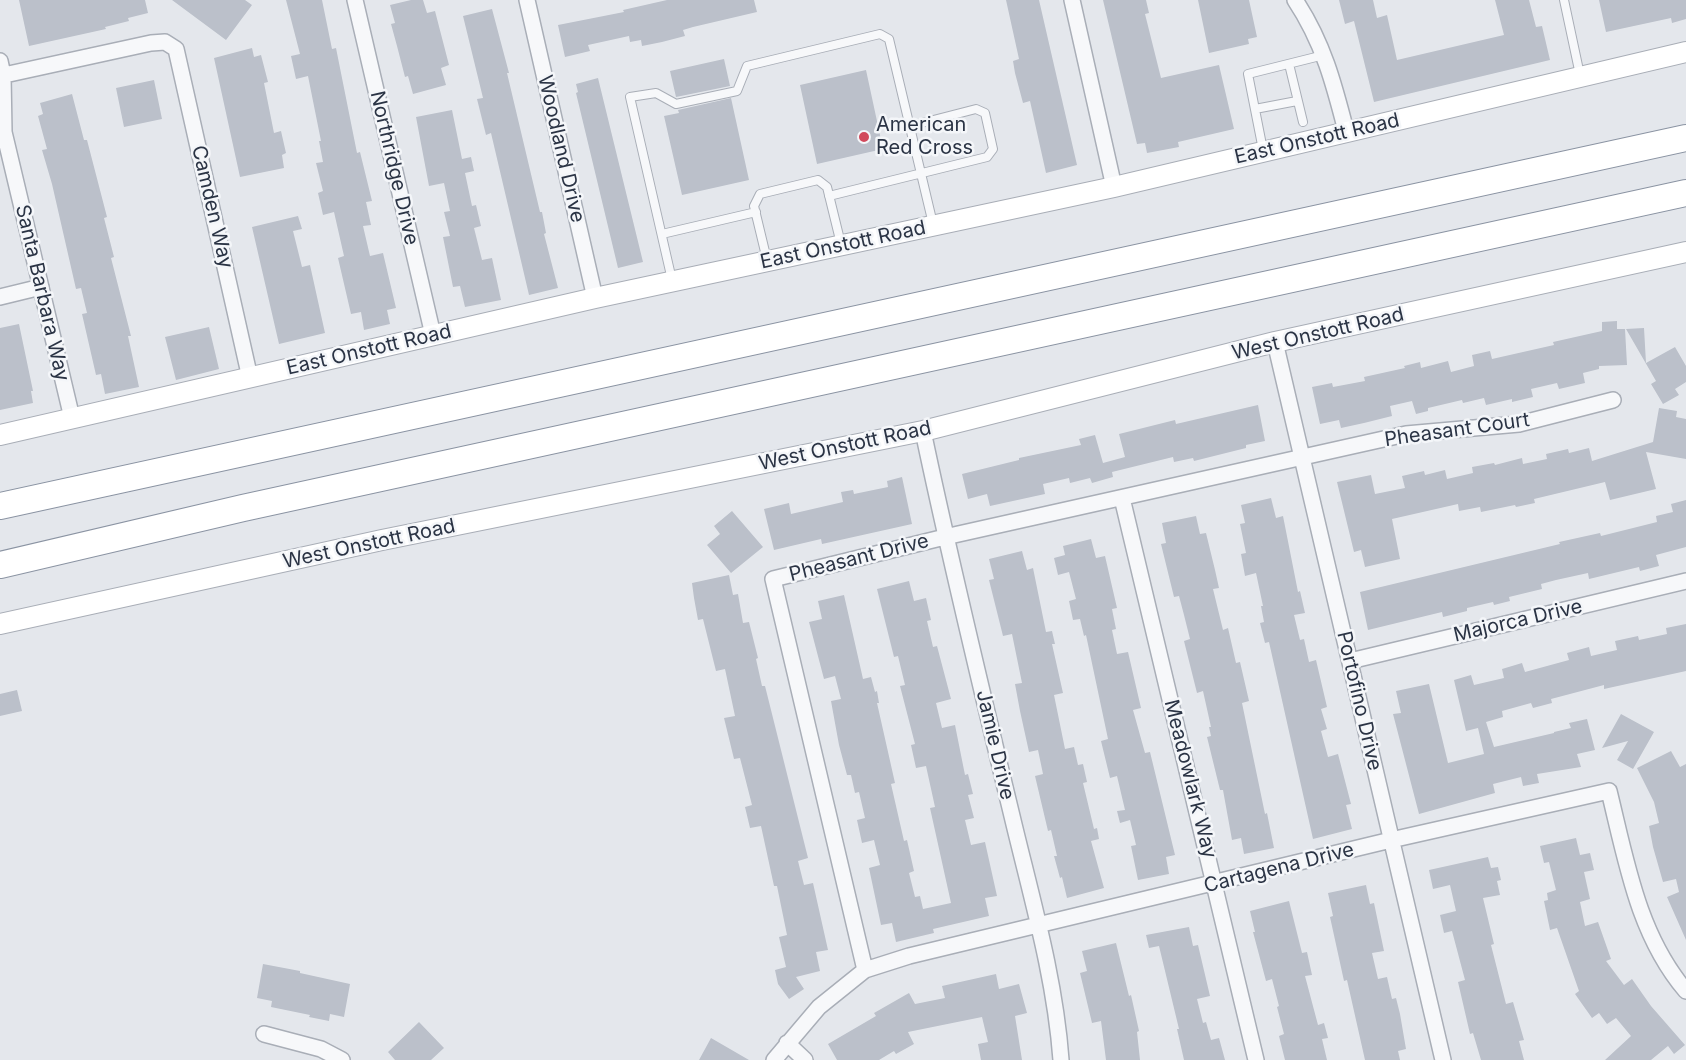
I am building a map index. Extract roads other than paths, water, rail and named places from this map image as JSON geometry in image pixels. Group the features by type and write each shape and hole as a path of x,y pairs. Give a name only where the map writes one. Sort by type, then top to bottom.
{"highway":[{"path":"0,507 1686,138"},
{"path":"0,564 243,508 1686,193"}],"street":[{"name":"Northridge Drive","path":"355,0 433,335"},
{"name":"Woodland Drive","path":"527,0 595,298"},
{"path":"1072,0 1114,187"},
{"path":"1295,0 1304,13 1332,74 1346,132"},
{"name":"Camden Way","path":"1,71 151,43 165,42 176,49 250,378"},
{"name":"East Onstott Road","path":"0,435 595,298 1114,187 1686,52"},
{"name":"Santa Barbara Way","path":"1,71 4,132 72,418"},
{"name":"West Onstott Road","path":"0,624 382,540 923,431 1275,342 1686,252"},
{"path":"0,297 41,287"},
{"name":"Portofino Drive","path":"1275,342 1443,1060"},
{"name":"Pheasant Court","path":"1302,459 1406,434 1519,424 1613,400"},
{"name":"Jamie Drive","path":"923,431 945,537 1038,925 1058,1017 1061,1060"},
{"name":"Pheasant Drive","path":"865,970 773,579 945,537 1302,459"},
{"name":"Meadowlark Way","path":"1122,498 1256,1060"},
{"name":"Majorca Drive","path":"1350,661 1686,581"},
{"name":"Cartagena Drive","path":"774,1060 819,1007 865,970 909,956 1391,840 1609,791 1631,880 1645,925 1677,980 1686,991"},
{"path":"264,1034 321,1050 342,1060"},
{"path":"787,1043 805,1060"}],"lane":[{"path":"1564,0 1581,77"},
{"path":"673,282 630,97 656,93 676,104 737,91 747,66 880,34 889,39 933,226"},
{"path":"1263,151 1248,74 1324,55"},
{"path":"1288,64 1303,122"},
{"path":"1255,109 1298,101"},
{"path":"829,196 987,157 993,149 985,113 976,109 910,126"},
{"path":"768,261 754,206 760,194 818,180 827,187 841,246"},
{"path":"662,234 756,212"}],"place":[{"name":"American Red Cross","path":"864,137"}]}
